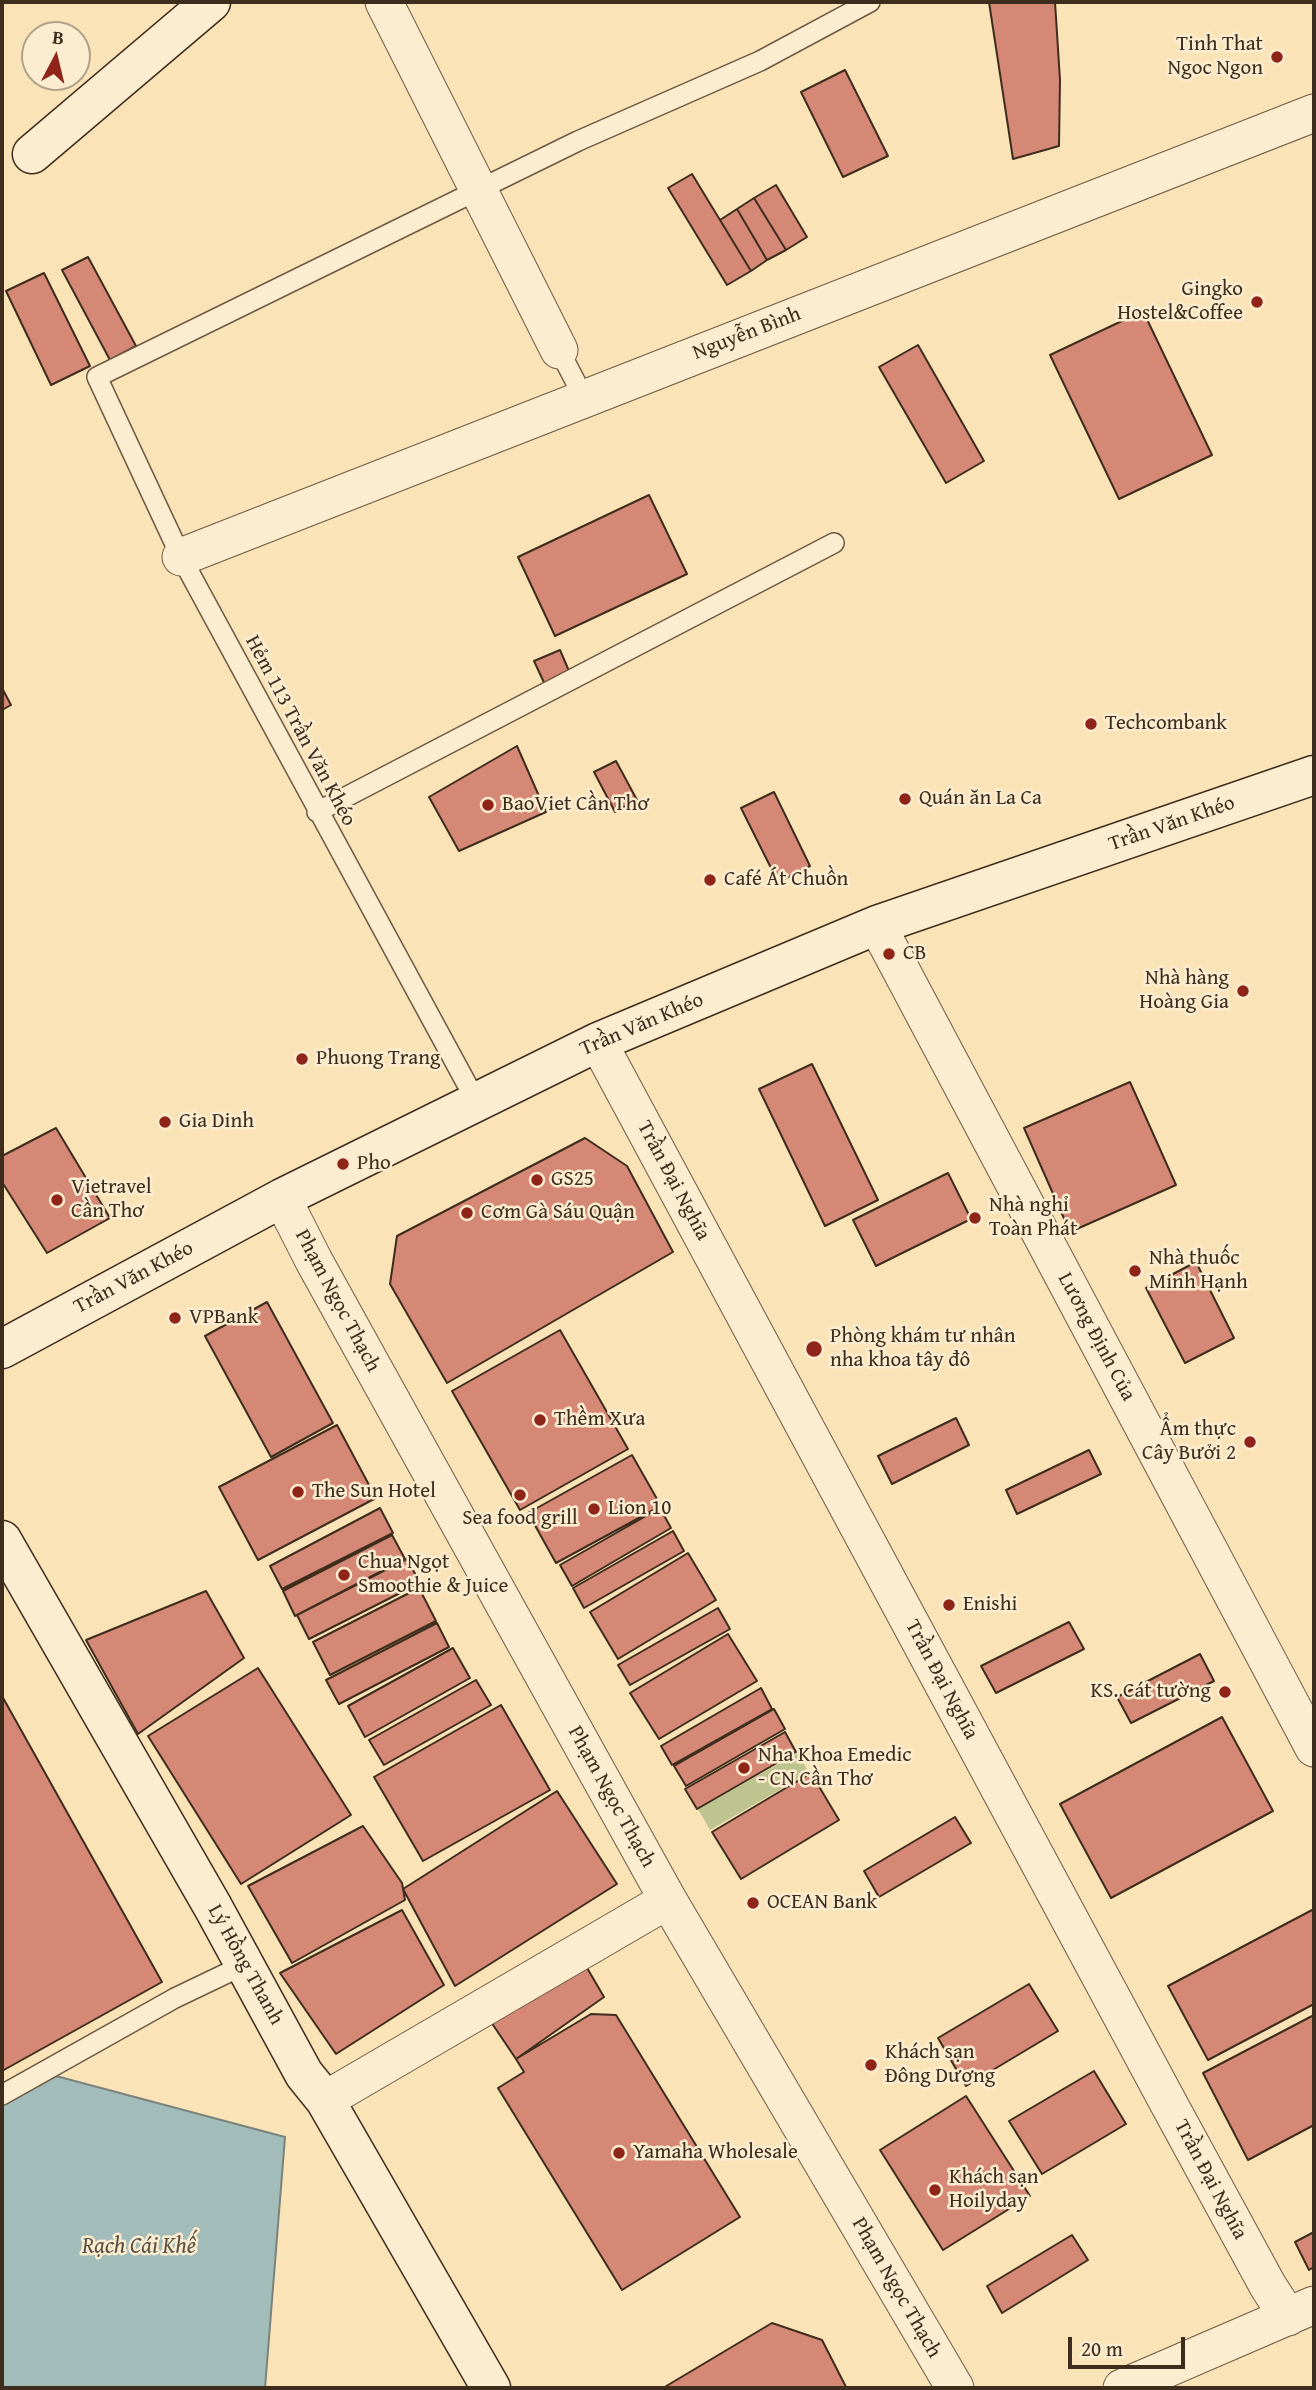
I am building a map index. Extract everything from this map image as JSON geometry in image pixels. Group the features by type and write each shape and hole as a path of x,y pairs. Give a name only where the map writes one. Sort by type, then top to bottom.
{"street":[{"path":"32,155 211,2"},
{"path":"384,2 559,350"},
{"name":"Nguyễn Bình","path":"181,557 1314,113"},
{"name":"Trần Văn Khéo","path":"2,1349 282,1198 598,1042 877,925 1314,775"},
{"name":"Lương Định Của","path":"877,925 1314,1748"},
{"name":"Trần Đại Nghĩa","path":"598,1042 1268,2286 1301,2311"},
{"name":"Phạm Ngọc Thạch","path":"282,1198 314,1261 668,1900 955,2388"},
{"name":"Lý Hồng Thanh","path":"2,1540 246,1964 304,2074 325,2099 491,2388"},
{"path":"325,2099 668,1900"},
{"path":"1122,2388 1301,2311"}],"lane":[{"path":"479,189 578,141 760,61 870,2"},
{"name":"Hẻm 113 Trần Văn Khéo","path":"476,1101 181,557 97,377 479,189"},
{"path":"559,350 584,397"},
{"path":"317,812 834,543"},
{"path":"2,2095 175,1998 246,1964"}],"green space":[{"path":"798,1753 809,1773 710,1830 698,1809"}],"water":[{"name":"Rạch Cái Khế","path":"56,2076 285,2137 265,2388 2,2388 2,2106"}],"building":[{"path":"989,2 1055,2 1060,80 1059,146 1013,159"},
{"path":"845,70 888,156 843,177 801,92"},
{"path":"692,174 751,271 727,285 668,188"},
{"path":"776,185 807,237 786,250 754,198"},
{"path":"754,198 786,250 767,260 737,209"},
{"path":"737,209 767,260 751,271 720,220"},
{"path":"88,257 136,346 110,360 62,270"},
{"path":"44,273 90,366 51,385 6,291"},
{"path":"1143,311 1212,455 1119,499 1050,355"},
{"path":"918,345 984,461 946,483 879,367"},
{"path":"649,495 687,574 555,636 518,557"},
{"path":"560,650 572,678 547,689 534,661"},
{"path":"2,688 11,705 2,710"},
{"name":"BaoViet Cần Thơ","path":"517,746 546,812 459,851 429,797"},
{"path":"616,761 637,800 615,812 594,772"},
{"path":"774,792 810,866 778,882 741,808"},
{"path":"812,1064 878,1200 825,1226 759,1089"},
{"path":"1130,1082 1176,1185 1070,1232 1024,1128"},
{"name":"Vietravel Cần Thơ","path":"56,1128 110,1218 47,1253 2,1182 2,1156"},
{"path":"585,1138 627,1166 673,1252 447,1383 390,1284 397,1236"},
{"path":"948,1173 971,1219 876,1266 853,1220"},
{"path":"1196,1262 1234,1338 1185,1363 1146,1288"},
{"path":"267,1302 333,1423 271,1457 205,1336"},
{"name":"Thềm Xưa","path":"560,1330 628,1449 520,1510 452,1391"},
{"path":"956,1418 969,1445 892,1484 878,1456"},
{"name":"The Sun Hotel","path":"337,1425 376,1498 258,1560 219,1487"},
{"path":"1089,1450 1101,1474 1017,1514 1006,1490"},
{"name":"Lion 10","path":"632,1455 661,1506 556,1563 528,1513"},
{"path":"380,1508 393,1533 282,1589 270,1566"},
{"path":"660,1508 671,1528 572,1586 560,1565"},
{"path":"673,1531 684,1551 584,1608 573,1588"},
{"name":"Chua Ngọt Smoothie & Juice","path":"392,1535 405,1559 295,1616 283,1591"},
{"path":"688,1553 716,1600 618,1659 590,1612"},
{"path":"407,1559 420,1583 309,1639 297,1615"},
{"path":"419,1588 436,1621 330,1675 313,1642"},
{"path":"206,1591 244,1658 138,1734 86,1640"},
{"path":"718,1608 730,1629 630,1685 618,1665"},
{"path":"1069,1622 1084,1649 996,1693 981,1666"},
{"path":"437,1623 449,1647 339,1704 326,1680"},
{"path":"728,1634 757,1681 659,1739 630,1693"},
{"path":"453,1648 470,1678 365,1737 348,1706"},
{"path":"1200,1654 1214,1681 1131,1723 1117,1697"},
{"path":"258,1668 351,1815 241,1884 148,1736"},
{"path":"476,1680 491,1705 384,1765 369,1740"},
{"path":"761,1688 772,1709 672,1765 661,1746"},
{"path":"2,1696 162,1982 2,2071"},
{"path":"501,1705 550,1790 423,1861 374,1777"},
{"path":"774,1709 785,1729 686,1786 674,1766"},
{"path":"1222,1717 1273,1811 1111,1898 1060,1804"},
{"name":"Nha Khoa Emedic - CN Cần Thơ","path":"785,1732 796,1752 697,1809 685,1789"},
{"path":"811,1773 839,1820 741,1879 712,1832"},
{"path":"557,1791 617,1884 455,1986 403,1889"},
{"path":"955,1817 971,1843 879,1897 864,1871"},
{"path":"363,1826 402,1883 405,1900 292,1963 248,1886"},
{"path":"1314,1909 1314,2004 1208,2060 1168,1986"},
{"path":"402,1910 444,1985 336,2054 280,1973"},
{"path":"583,1961 604,1997 516,2059 489,2019"},
{"path":"1029,1984 1058,2031 966,2086 938,2038"},
{"name":"Yamaha Wholesale","path":"591,2014 616,2015 740,2217 622,2290 498,2088 524,2072 516,2059"},
{"path":"1314,2015 1314,2125 1248,2160 1203,2073"},
{"path":"1094,2071 1126,2124 1042,2174 1009,2121"},
{"path":"966,2096 1030,2196 943,2250 880,2150"},
{"path":"1314,2232 1314,2267 1309,2270 1295,2242"},
{"path":"1072,2235 1088,2260 1002,2313 987,2286"},
{"path":"772,2323 822,2340 846,2387 663,2388"}],"place":[{"name":"Tinh That Ngoc Ngon","path":"1277,57"},
{"name":"Gingko Hostel&Coffee","path":"1257,302"},
{"name":"Techcombank","path":"1091,724"},
{"name":"Quán ăn La Ca","path":"905,799"},
{"name":"BaoViet Cần Thơ","path":"488,805"},
{"name":"Café Át Chuồn","path":"710,880"},
{"name":"CB","path":"889,954"},
{"name":"Nhà hàng Hoàng Gia","path":"1243,991"},
{"name":"Phuong Trang","path":"302,1059"},
{"name":"Gia Dinh","path":"165,1122"},
{"name":"Pho","path":"343,1164"},
{"name":"GS25","path":"537,1180"},
{"name":"Vietravel Cần Thơ","path":"57,1200"},
{"name":"Cơm Gà Sáu Quận","path":"467,1213"},
{"name":"Nhà nghỉ Toàn Phát","path":"975,1218"},
{"name":"Nhà thuốc Minh Hạnh","path":"1135,1271"},
{"name":"VPBank","path":"175,1318"},
{"name":"Phòng khám tư nhân nha khoa tây đô","path":"814,1349"},
{"name":"Thềm Xưa","path":"540,1420"},
{"name":"Ẩm thực Cây Bưởi 2","path":"1250,1442"},
{"name":"The Sun Hotel","path":"298,1492"},
{"name":"Sea food grill","path":"520,1495"},
{"name":"Lion 10","path":"594,1509"},
{"name":"Chua Ngọt Smoothie & Juice","path":"344,1575"},
{"name":"Enishi","path":"949,1605"},
{"name":"KS. Cát tường","path":"1225,1692"},
{"name":"Nha Khoa Emedic - CN Cần Thơ","path":"744,1768"},
{"name":"OCEAN Bank","path":"753,1903"},
{"name":"Khách sạn Đông Dương","path":"871,2065"},
{"name":"Yamaha Wholesale","path":"619,2153"},
{"name":"Khách sạn Hoilyday","path":"935,2190"}]}
